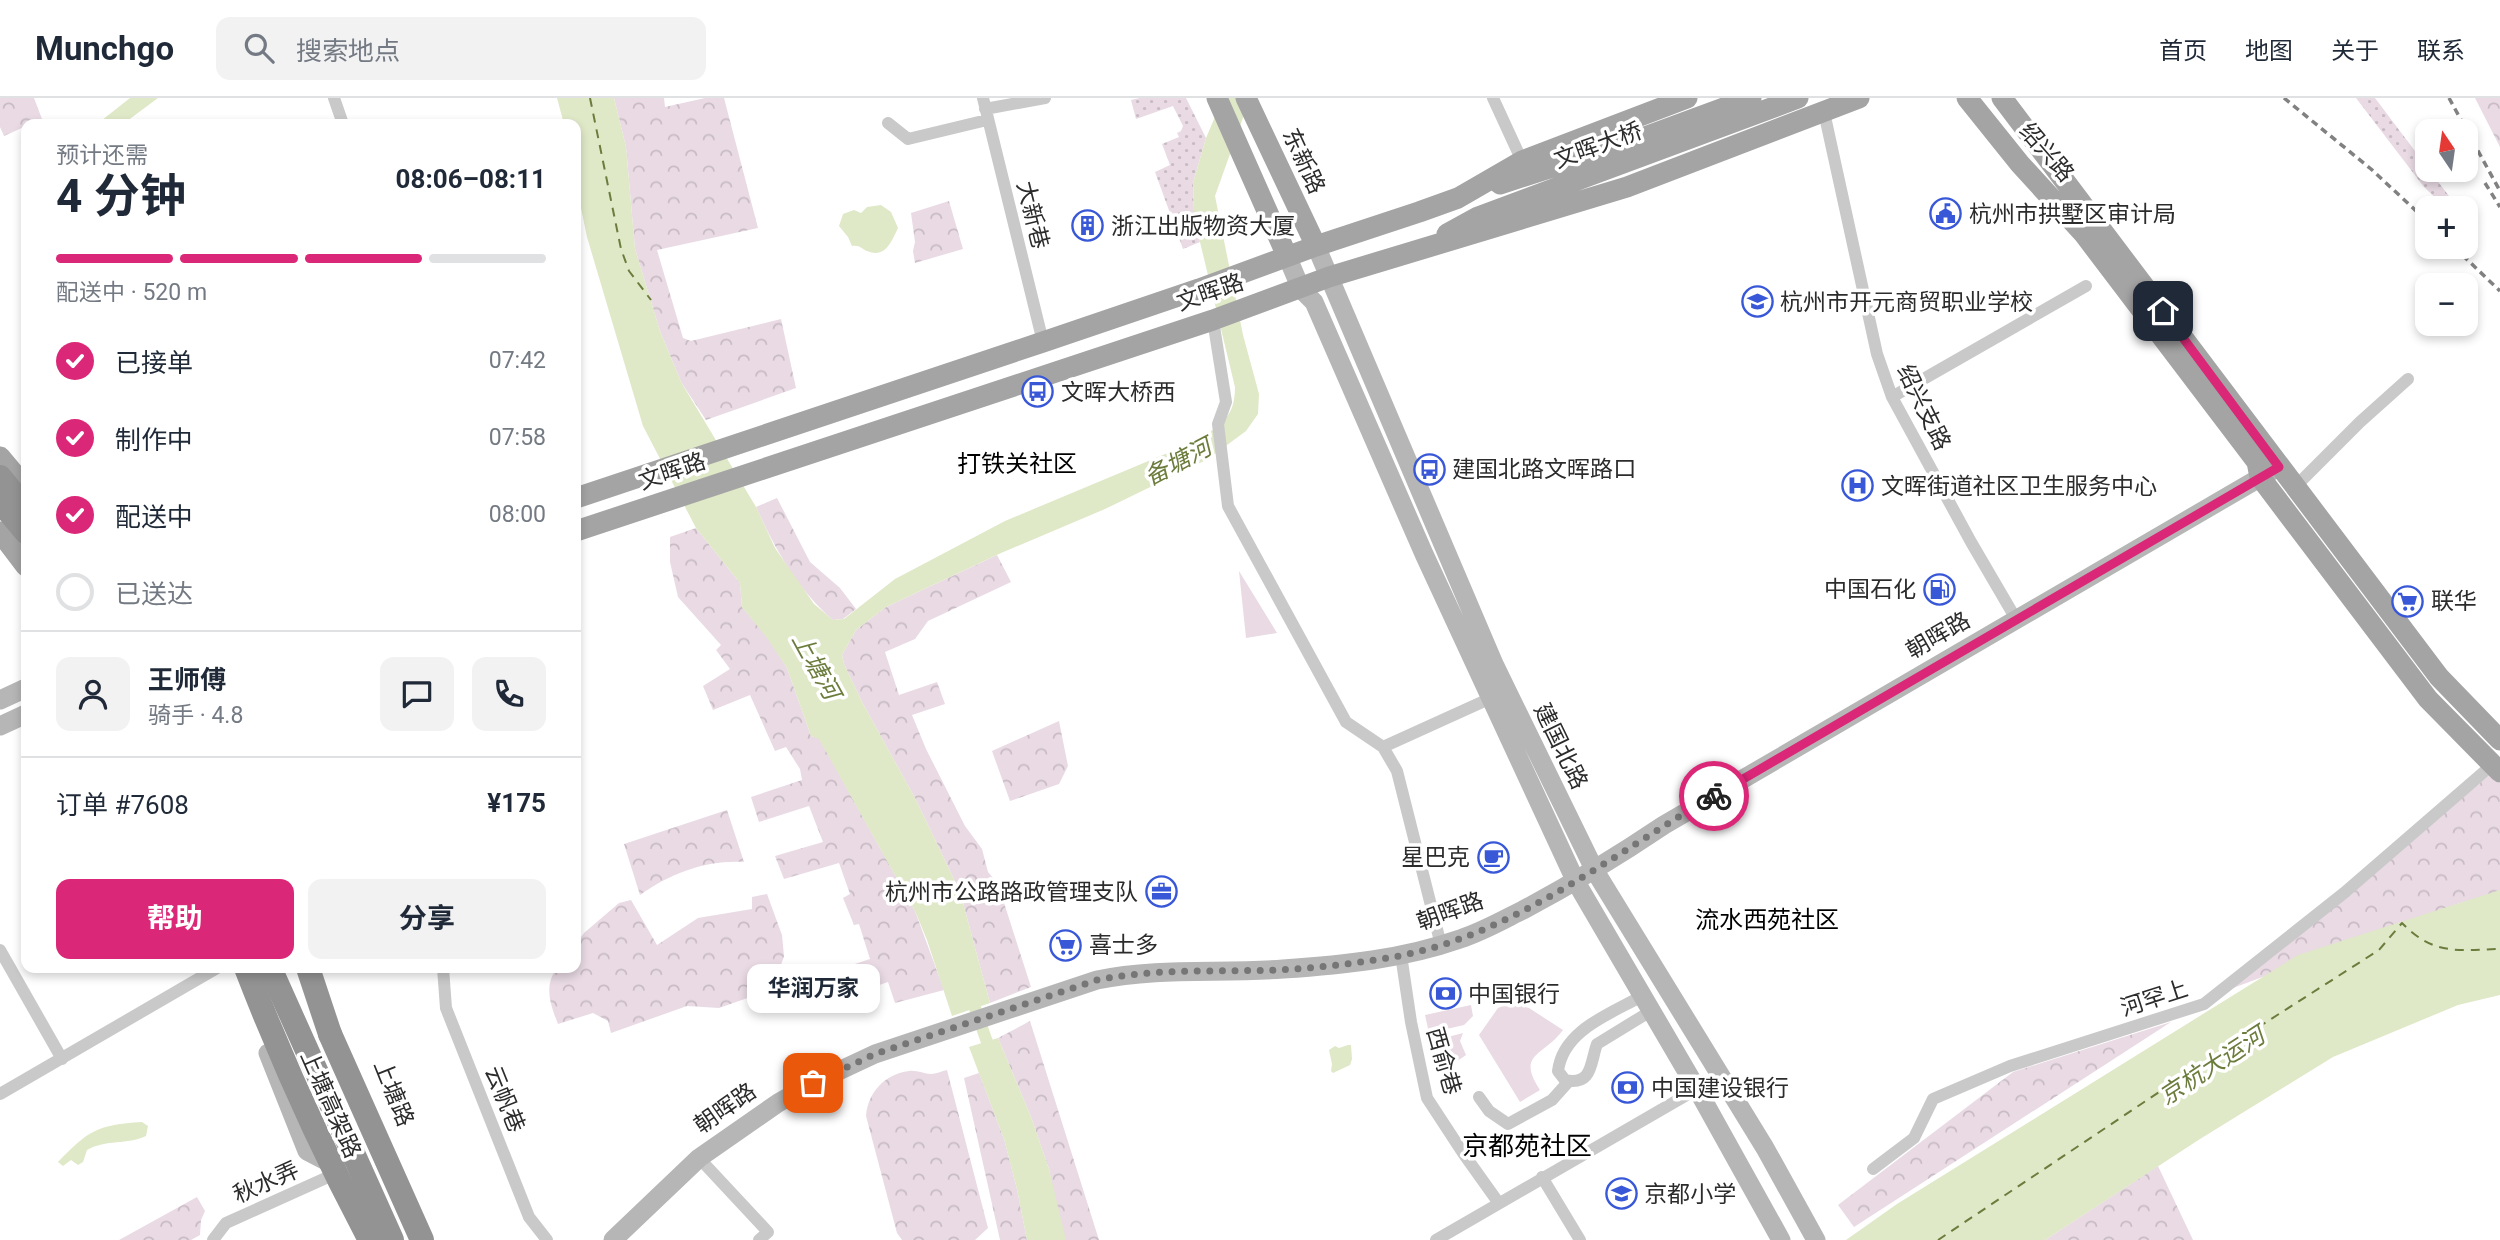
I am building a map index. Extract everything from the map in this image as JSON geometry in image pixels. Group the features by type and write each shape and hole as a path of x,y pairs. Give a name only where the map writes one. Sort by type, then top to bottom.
{"highway":[{"path":"0,477 21,503"},
{"path":"0,500 21,525"},
{"path":"248,973 272,1034 333,1170 370,1240"},
{"name":"上塘高架路","path":"273,973 392,1240"},
{"name":"上塘高架路","path":"288,973 405,1240"},
{"path":"312,973 330,1034 421,1240"}],"main road":[{"path":"1217,98 1287,256"},
{"name":"文晖路","path":"581,496 1199,289 1458,198 1522,161 1687,98"},
{"name":"文晖大桥","path":"1420,248 1478,217 1751,98"},
{"name":"文晖大桥","path":"1458,198 1645,146 1798,98"},
{"name":"文晖路","path":"581,529 1213,320 1329,277 1626,187 1860,98"},
{"name":"绍兴路","path":"1967,98 2021,164 2084,234 2257,462 2260,477"},
{"name":"绍兴路","path":"2002,98 2279,467"},
{"name":"东新路","path":"1250,106 1316,246"},
{"name":"建国北路","path":"1316,246 1494,664 1595,871 1765,1148 1816,1240"},
{"name":"建国北路","path":"1287,256 1301,289 1314,302 1424,554 1576,883 1697,1089 1781,1240"},
{"path":"0,457 21,482"},
{"name":"朝晖路","path":"613,1240 699,1158 778,1103 842,1068 951,1028 1097,980 1126,974 1278,970 1341,965 1401,956 1486,929 1576,883 1664,825 2279,467"},
{"path":"2279,467 2439,677 2500,740"},
{"path":"2260,477 2428,699 2496,769"},
{"path":"0,532 21,559"},
{"path":"0,700 21,690"},
{"path":"0,726 21,716"},
{"path":"235,973 307,1151 344,1170"},
{"path":"260,973 344,1170 379,1240"},
{"name":"上塘路","path":"312,973 361,1078 405,1190 421,1240"}],"street":[{"path":"334,98 341,119"},
{"path":"888,123 908,139 985,109 1045,98"},
{"path":"1493,98 1522,161"},
{"name":"大新巷","path":"985,109 1043,342"},
{"name":"绍兴支路","path":"1824,112 1877,354 1892,397 2016,619"},
{"path":"1892,397 2086,286"},
{"path":"1213,320 1226,402 1218,424 1228,506 1346,722 1383,747 1397,771 1441,945"},
{"path":"2294,488 2407,379"},
{"path":"1383,747 1491,698"},
{"name":"河罕上","path":"1873,1169 1914,1138 1933,1099 2010,1066 2204,1004 2496,769"},
{"path":"0,950 62,1059"},
{"name":"西俞巷","path":"1401,956 1427,1098 1462,1153 1498,1202"},
{"path":"0,1094 208,973"},
{"name":"云帆巷","path":"443,973 446,1008 529,1217 547,1240"},
{"path":"1647,1004 1597,1044 1591,1069 1586,1077 1575,1082 1564,1080 1558,1071 1560,1058 1566,1046 1580,1031 1647,1004"},
{"path":"1479,1097 1489,1111 1508,1124 1552,1100 1569,1081"},
{"path":"1436,1240 1697,1089"},
{"path":"699,1158 768,1232 759,1240"},
{"name":"秋水弄","path":"213,1240 226,1223 344,1170"},
{"path":"1542,1177 1580,1240"}],"green space":[{"path":"0,98 34,98 42,119 21,119 21,128 4,136 0,127"},
{"path":"614,98 664,98 665,107 705,98 724,98 758,228 657,250 683,338 691,341 781,319 796,388 706,420 681,382 660,331 635,249 626,147"},
{"path":"1186,98 1206,138 1193,183 1194,212 1200,242 1183,249 1155,172 1170,165 1162,144 1179,137 1177,133 1183,126 1173,106 1136,119 1131,100"},
{"path":"2356,98 2375,98 2415,151 2415,175"},
{"path":"2475,98 2500,98 2500,147"},
{"path":"2420,182 2438,182 2449,196 2433,196"},
{"path":"949,201 963,249 915,263 911,213"},
{"path":"777,498 810,562 840,588 856,609 843,619 833,620 809,596 788,568 771,538 756,507"},
{"path":"696,528 740,583 742,607 768,638 787,668 811,736 819,738 915,911 944,990 895,1003 888,982 815,1007 806,980 870,959 859,924 854,925 843,898 850,894 839,863 784,879 775,856 823,842 809,806 759,822 751,797 802,780 800,769 786,747 775,751 750,695 713,710 703,686 730,669 716,650 721,645 678,597 670,562 670,537"},
{"path":"997,555 1011,582 928,621 915,639 885,652 899,695 937,682 945,704 912,715 965,826 982,849 988,872 998,884 1031,987 990,1003 960,892 916,800 862,702 842,655 856,630 886,607"},
{"path":"1239,571 1277,633 1246,638"},
{"path":"1059,721 1068,766 1059,784 1010,801 992,751"},
{"path":"2491,774 2500,783 2500,893 2460,903 2225,991"},
{"path":"727,810 744,862 716,863 689,870 664,880 640,895 624,844"},
{"path":"767,894 782,935 784,956 778,974 765,992 719,1008 687,1006 611,1033 608,1021 593,1013 558,1024 549,989 553,975 581,973 581,937 619,903 631,900 657,945 698,918 752,909 752,897"},
{"path":"1510,1003 1529,1008 1563,1030 1531,1062 1533,1078 1540,1090 1520,1102 1479,1035 1498,1008"},
{"path":"1471,1005 1473,1016 1464,1025 1429,1033 1425,1015"},
{"path":"1030,1021 1099,1240 1063,1240 1049,1169 998,1038"},
{"path":"2171,1022 1854,1227 1838,1205 2013,1072"},
{"path":"1463,1033 1460,1041 1466,1055 1437,1075 1429,1042"},
{"path":"947,1070 988,1228 975,1240 902,1240 897,1233 866,1116 867,1107 874,1092 892,1076 909,1071 931,1074"},
{"path":"979,1073 1004,1139 1027,1240 1000,1240 964,1078"},
{"path":"2158,1166 2193,1240 2045,1240"},
{"path":"197,1197 205,1211 200,1235 191,1240 119,1240"}],"water":[{"path":"130,98 158,98 130,119 103,119"},
{"name":"备塘河","path":"557,98 614,98 626,147 635,249 660,331 681,382 756,507 775,548 814,604 833,620 844,619 895,579 1005,521 1201,439 1226,418 1233,405 1235,387 1200,242 1194,212 1193,183 1206,138 1223,98 1250,98 1215,196 1243,335 1259,394 1258,414 1246,431 1208,459 1105,509 1001,553 886,607 856,630 842,655 862,702 916,800 960,892 990,1003 952,1016 915,911 819,739 811,736 787,668 742,607 740,583 696,528 643,426 587,237 581,208 581,119 563,119"},
{"path":"881,205 891,212 898,228 891,243 884,250 874,253 852,246 839,226 843,214 854,210 861,213 867,207"},
{"name":"京杭大运河","path":"2500,890 2500,995 2458,1005 2333,1057 2200,1139 2045,1240 1846,1240 1897,1204 2298,955"},
{"path":"998,1038 1049,1169 1066,1240 1027,1240 1004,1139 969,1047"},
{"path":"1351,1045 1350,1065 1333,1073 1329,1050 1335,1046 1339,1048"},
{"path":"142,1122 148,1126 146,1136 94,1147 87,1150 83,1162 78,1165 71,1160 63,1166 58,1162 95,1131 114,1125"}],"waterway":[{"name":"上塘河","path":"970,994 992,1056"}],"ferry route":[{"path":"590,98 621,249 629,271 651,300"},
{"path":"1938,1240 2207,1060 2379,950 2402,923 2425,941 2447,949 2500,949"}],"railway":[{"path":"2284,98 2371,169 2415,210"},
{"path":"2449,98 2500,191"},
{"path":"2485,183 2500,207"},
{"path":"2467,259 2500,291"}],"way so far":[{"path":"813,1083 875,1054 1097,980 1152,972 1278,970 1341,965 1401,956 1463,939 1576,883 1664,825 1714,796"}],"place":[{"name":"杭州市拱墅区审计局","path":"1946,214"},
{"name":"浙江出版物资大厦","path":"1088,226"},
{"name":"杭州市开元商贸职业学校","path":"1757,302"},
{"name":"文晖大桥西","path":"1038,392"},
{"name":"建国北路文晖路口","path":"1429,469"},
{"name":"文晖街道社区卫生服务中心","path":"1858,486"},
{"name":"中国石化","path":"1939,589"},
{"name":"联华","path":"2408,601"},
{"name":"星巴克","path":"1493,857"},
{"name":"杭州市公路路政管理支队","path":"1161,892"},
{"name":"喜士多","path":"1066,945"},
{"name":"中国银行","path":"1445,994"},
{"name":"华润万家","path":"813,1083"},
{"name":"中国建设银行","path":"1628,1088"},
{"name":"京都小学","path":"1621,1194"}],"district":[{"name":"打铁关社区","path":"1017,464"},
{"name":"流水西苑社区","path":"1767,920"},
{"name":"京都苑社区","path":"1527,1146"}],"route":[{"path":"1714,796 2279,467 2163,311"}]}
